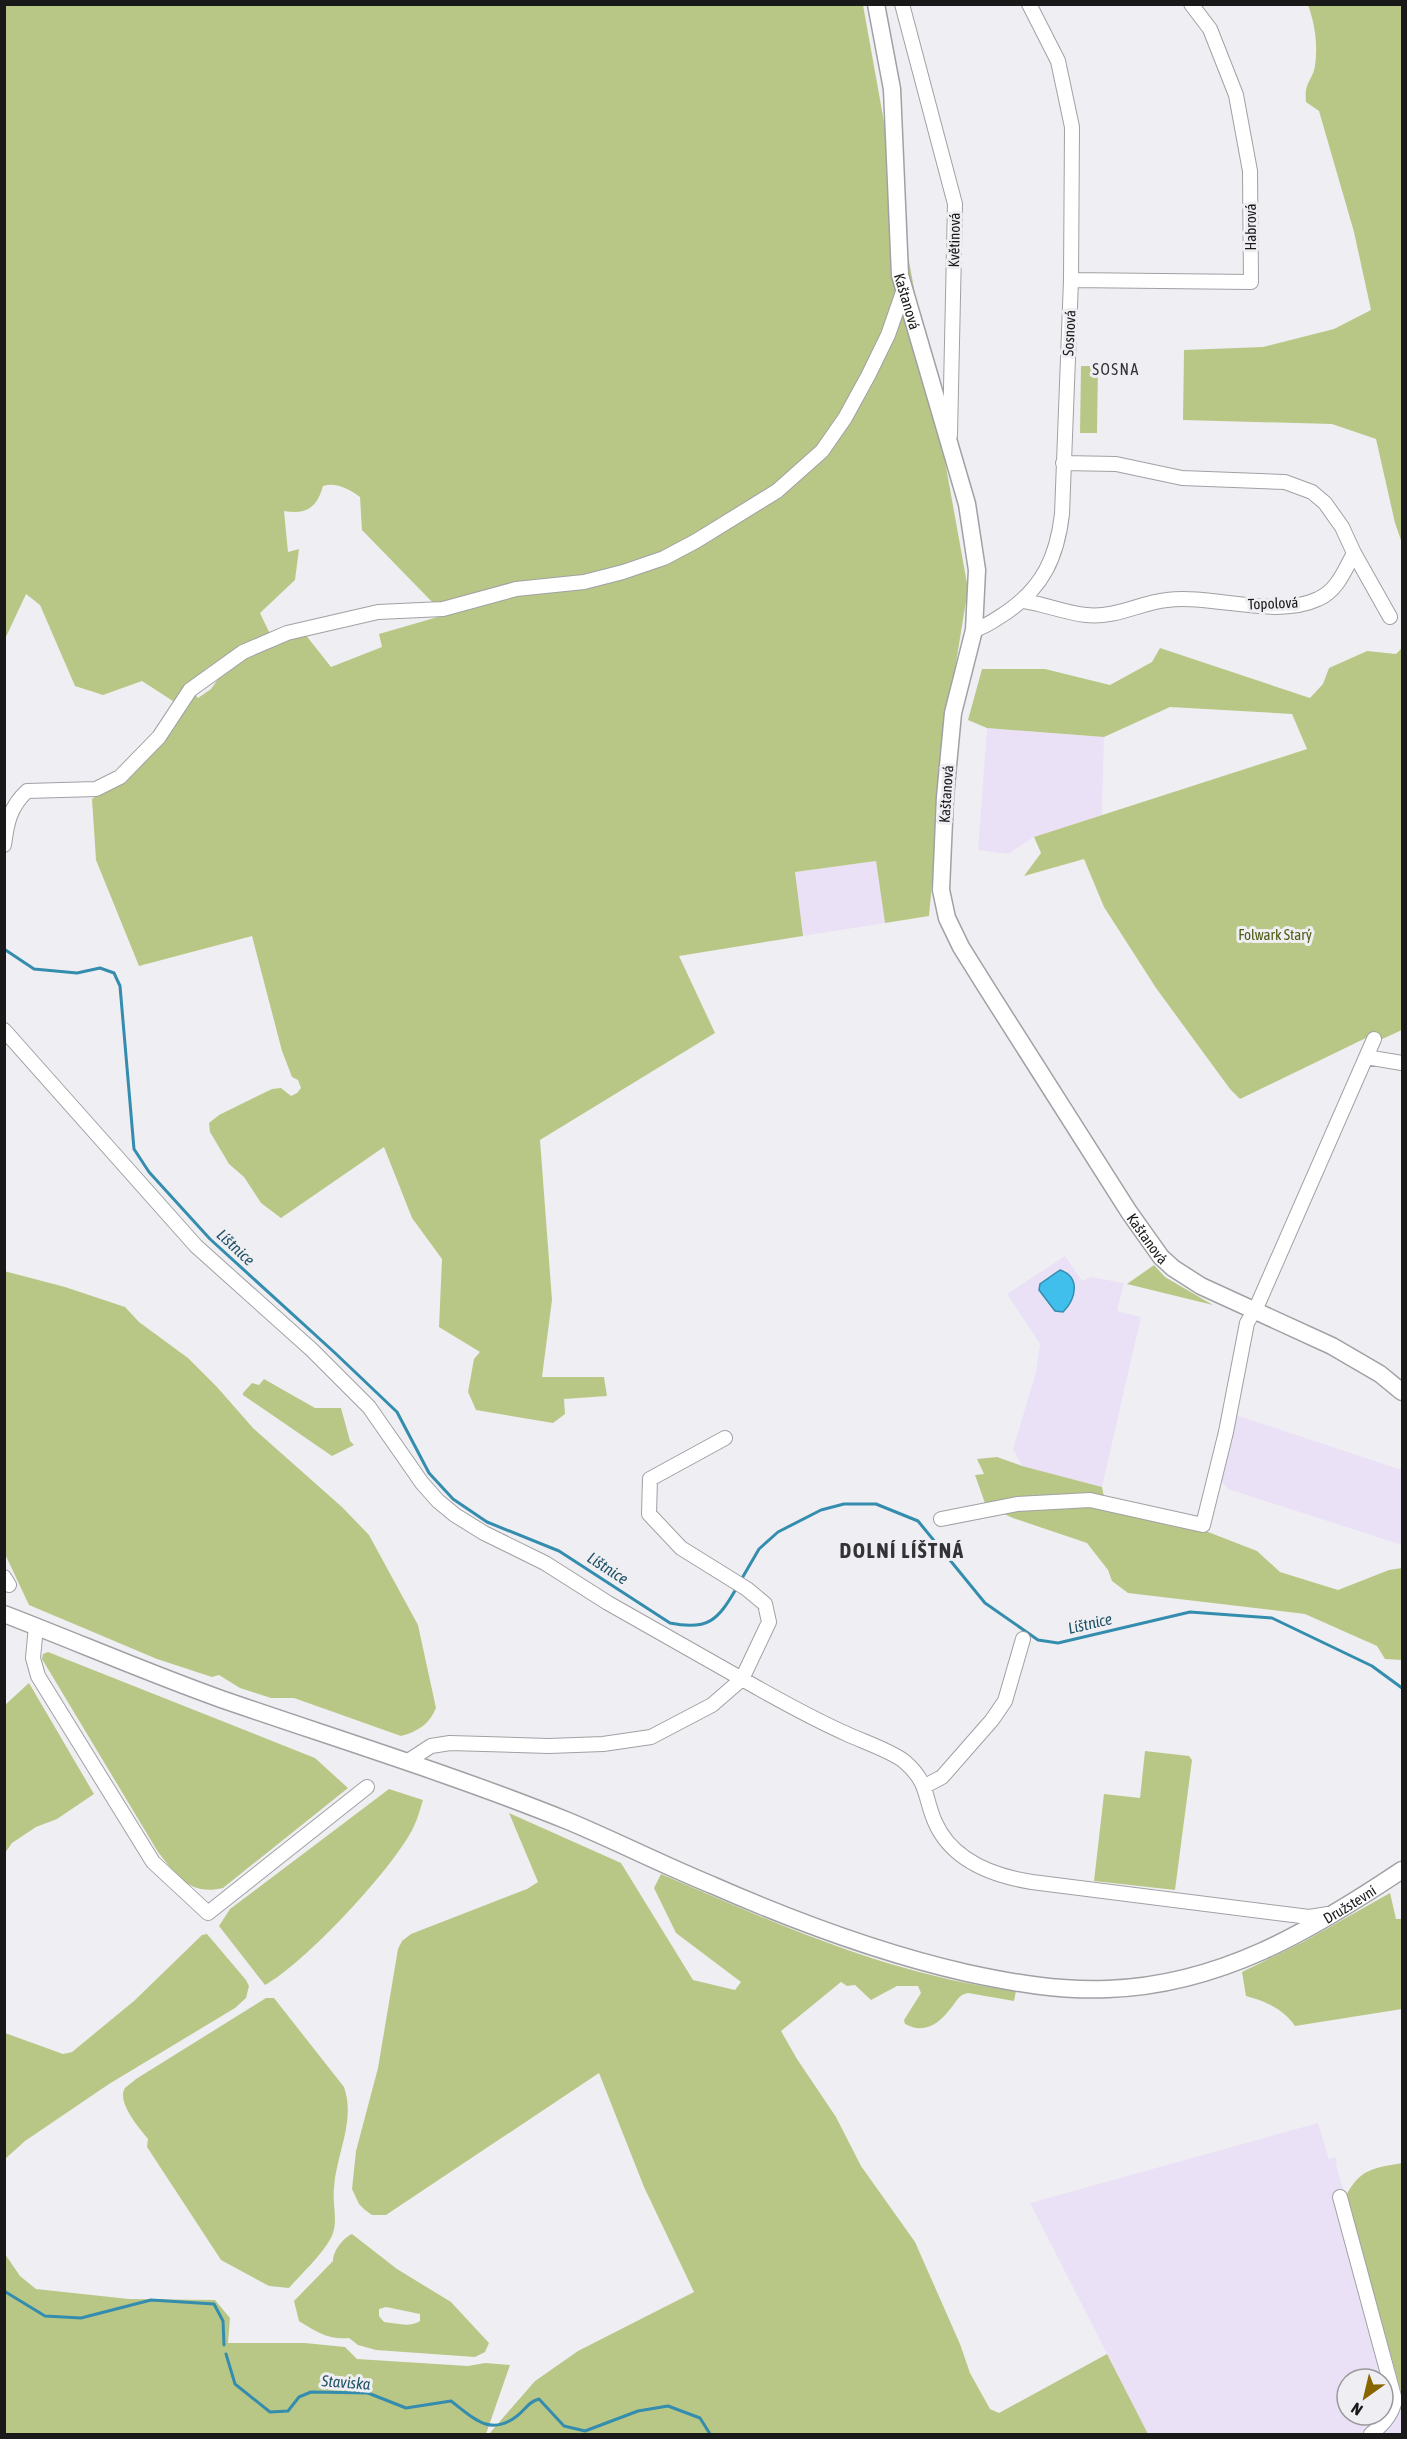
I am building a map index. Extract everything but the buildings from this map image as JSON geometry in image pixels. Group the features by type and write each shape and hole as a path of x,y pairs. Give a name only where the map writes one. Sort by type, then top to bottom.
{"street":[{"name":"Kaštanová","path":"876,4 892,89 900,275 967,504 977,570 974,630 953,713 945,797 941,890 947,918 991,996 1161,1257 1185,1277 1361,1362 1402,1392"},
{"name":"Květinová","path":"902,4 955,204 950,446"},
{"name":"Sosnová","path":"974,630 999,618 1024,601 1049,566 1059,541 1062,514 1071,280 1072,127 1058,61 1029,4"},
{"name":"Habrová","path":"1071,280 1251,282 1250,171 1236,95 1210,29 1191,4"},
{"path":"4,845 7,824 14,803 27,790 96,789 120,777 159,737 190,690 243,652 279,636 296,630 378,612 443,609 516,589 584,582 664,558 722,526 777,491 822,451 845,418 868,376 888,335 904,290"},
{"path":"1063,463 1116,464 1182,478 1285,482 1312,492 1325,503 1342,527 1390,617"},
{"name":"Topolová","path":"1024,601 1087,615 1122,613 1167,600 1205,600 1264,606 1299,604 1317,600 1331,591 1354,553"},
{"path":"4,1030 196,1246 312,1350 369,1407 422,1483 438,1501 484,1533 545,1563 608,1603 800,1712 904,1761 925,1786 935,1823 952,1847 977,1867 1006,1878 1309,1917 1334,1914"},
{"path":"941,1519 1017,1504 1090,1500 1203,1525 1226,1432 1247,1323 1255,1312 1374,1039"},
{"path":"1366,1057 1402,1063"},
{"path":"408,1761 431,1746 450,1743 549,1746 603,1744 651,1737 712,1705 742,1679 769,1622 765,1604 747,1589 681,1548 649,1514 648,1505 650,1479 725,1438"},
{"name":"Družstevní","path":"4,1614 218,1698 408,1761 569,1821 709,1884 805,1923 922,1963 1000,1980 1073,1989 1144,1987 1208,1974 1233,1965 1295,1935 1401,1873"},
{"path":"36,1626 33,1658 38,1676 153,1862 208,1913 367,1787"},
{"path":"925,1786 942,1777 992,1720 1005,1701 1023,1639"},
{"path":"1340,2197 1395,2400 1393,2409 1383,2424 1371,2434"}],"shaded area":[{"path":"987,728 1104,737 1102,815 1034,837 1008,854 978,850"},
{"path":"876,861 885,923 803,936 794,872"},
{"path":"1065,1256 1082,1281 1091,1277 1124,1283 1117,1311 1141,1317 1102,1487 1022,1466 1013,1449 1036,1372 1040,1344 1007,1294"},
{"path":"1236,1415 1402,1470 1402,1545 1228,1489 1220,1480"},
{"path":"1318,2123 1329,2159 1336,2157 1337,2168 1394,2367 1335,2367 1335,2427 1395,2427 1395,2371 1402,2395 1402,2434 1148,2434 1030,2203"}],"green space":[{"path":"5,5 863,5 968,589 948,712 929,916 885,923 876,861 795,872 803,936 679,956 715,1033 540,1140 552,1300 542,1377 604,1377 607,1396 564,1399 565,1414 553,1423 476,1410 468,1392 474,1359 480,1352 439,1327 442,1259 412,1218 384,1147 281,1218 261,1203 244,1177 229,1164 210,1132 209,1123 219,1115 272,1089 281,1088 291,1096 301,1088 298,1080 292,1077 282,1051 252,936 139,966 96,860 92,799 134,767 193,692 198,698 211,689 227,666 274,642 305,634 331,667 382,647 379,634 455,612 435,605 362,530 360,497 342,487 328,485 323,486 321,494 310,508 299,512 284,511 288,552 299,549 295,580 260,613 271,636 230,654 205,669 176,703 142,681 103,695 75,686 40,605 26,594 5,639"},
{"path":"1308,5 1402,5 1402,543 1395,523 1376,439 1332,424 1183,420 1184,350 1263,347 1334,329 1371,310 1354,232 1319,111 1306,102 1306,90 1314,71 1316,50 1314,27"},
{"path":"1081,366 1098,366 1097,433 1080,433"},
{"name":"Folwark Starý","path":"1160,648 1310,698 1323,684 1329,668 1367,651 1396,654 1402,648 1402,1030 1380,1040 1368,1037 1240,1099 1230,1089 1156,988 1104,907 1084,859 1024,876 1041,853 1034,837 1307,749 1292,714 1170,707 1104,737 987,728 968,720 982,669 1045,669 1110,685 1152,662"},
{"path":"1154,1265 1165,1277 1213,1305 1127,1284"},
{"path":"4,1271 65,1287 125,1307 139,1322 188,1358 253,1428 342,1507 369,1535 418,1625 436,1708 427,1722 413,1732 401,1736 294,1698 271,1698 240,1688 219,1675 212,1677 157,1659 29,1605 5,1554"},
{"path":"264,1379 315,1408 341,1408 350,1441 354,1445 332,1456 243,1395 252,1383 259,1385"},
{"path":"997,1457 1102,1487 1106,1506 1203,1530 1257,1551 1280,1572 1338,1590 1389,1570 1402,1568 1402,1660 1385,1659 1377,1646 1305,1614 1128,1593 1112,1581 1108,1570 1087,1543 1013,1518 986,1506 975,1475 984,1474 977,1459"},
{"path":"48,1652 315,1758 348,1788 223,1888 212,1890 193,1886 178,1876 158,1852 42,1659 43,1654"},
{"path":"29,1683 94,1794 57,1819 36,1827 12,1843 5,1853 5,1705"},
{"path":"1145,1751 1189,1756 1192,1760 1175,1890 1094,1881 1104,1794 1140,1798"},
{"path":"389,1789 423,1800 415,1823 404,1843 369,1889 347,1913 302,1957 265,1985 219,1926 230,1909"},
{"path":"509,1813 621,1863 693,1980 735,1990 741,1982 676,1933 654,1888 661,1874 790,1929 879,1960 970,1984 1016,1991 1014,2001 965,1994 936,2023 918,2028 905,2024 904,2020 921,1993 918,1986 897,1986 871,2000 855,1985 847,1986 841,1982 781,2031 836,2117 861,2166 915,2242 960,2344 970,2373 990,2409 999,2413 1107,2354 1148,2434 489,2434 535,2381 578,2351 694,2292 644,2187 599,2073 386,2215 372,2215 365,2210 359,2204 352,2189 356,2151 378,2068 398,1949 402,1941 411,1934 527,1889 538,1882"},
{"path":"1390,1893 1396,1919 1402,1919 1402,2009 1295,2026 1274,2006 1246,1996 1242,1972 1303,1942"},
{"path":"207,1934 246,1980 249,1986 246,1998 235,2008 109,2084 25,2141 5,2159 5,2033 63,2054 72,2052 134,2001 202,1935"},
{"path":"266,1998 274,1998 344,2087 348,2112 335,2175 335,2220 331,2238 289,2288 269,2286 221,2260 147,2147 148,2139 126,2108 123,2094 125,2088 136,2079"},
{"path":"1402,2163 1402,2395 1346,2196 1357,2180 1376,2168"},
{"path":"352,2234 397,2269 451,2302 489,2343 485,2352 475,2357 376,2350 358,2345 349,2338 335,2338 323,2334 299,2321 294,2301 333,2261 337,2249","holes":["386,2307 420,2314 420,2321 416,2323 398,2324 384,2322 379,2316 379,2309"]},
{"path":"5,2254 20,2276 36,2289 129,2299 215,2300 230,2318 228,2343 305,2343 345,2347 357,2359 468,2366 485,2363 510,2365 486,2434 5,2434"}],"water":[{"path":"1060,1270 1067,1273 1074,1283 1071,1301 1063,1312 1055,1311 1039,1290 1040,1284"}],"waterway":[{"name":"Líštnice","path":"4,949 34,969 77,973 100,968 114,973 120,986 134,1149 149,1172 210,1239 397,1412 429,1473 453,1499 487,1522 559,1551 670,1623 694,1625 710,1621 723,1609 736,1589"},
{"name":"Líštnice","path":"741,1580 759,1549 778,1532 821,1510 844,1504 876,1504 918,1521 985,1603 1038,1640 1058,1643 1190,1612 1272,1618 1372,1666 1402,1688"},
{"name":"Staviska","path":"4,2291 45,2316 81,2318 151,2300 214,2304 223,2321 224,2345"},
{"name":"Staviska","path":"226,2354 235,2384 270,2412 288,2411 299,2397 311,2392 368,2393 406,2408 451,2401 474,2419 482,2423 498,2425 517,2416 539,2399 564,2426 585,2431 638,2411 668,2406 700,2418 710,2434"}],"district":[{"name":"SOSNA","path":"1116,369"},
{"name":"DOLNÍ LÍŠTNÁ","path":"902,1550"}]}
